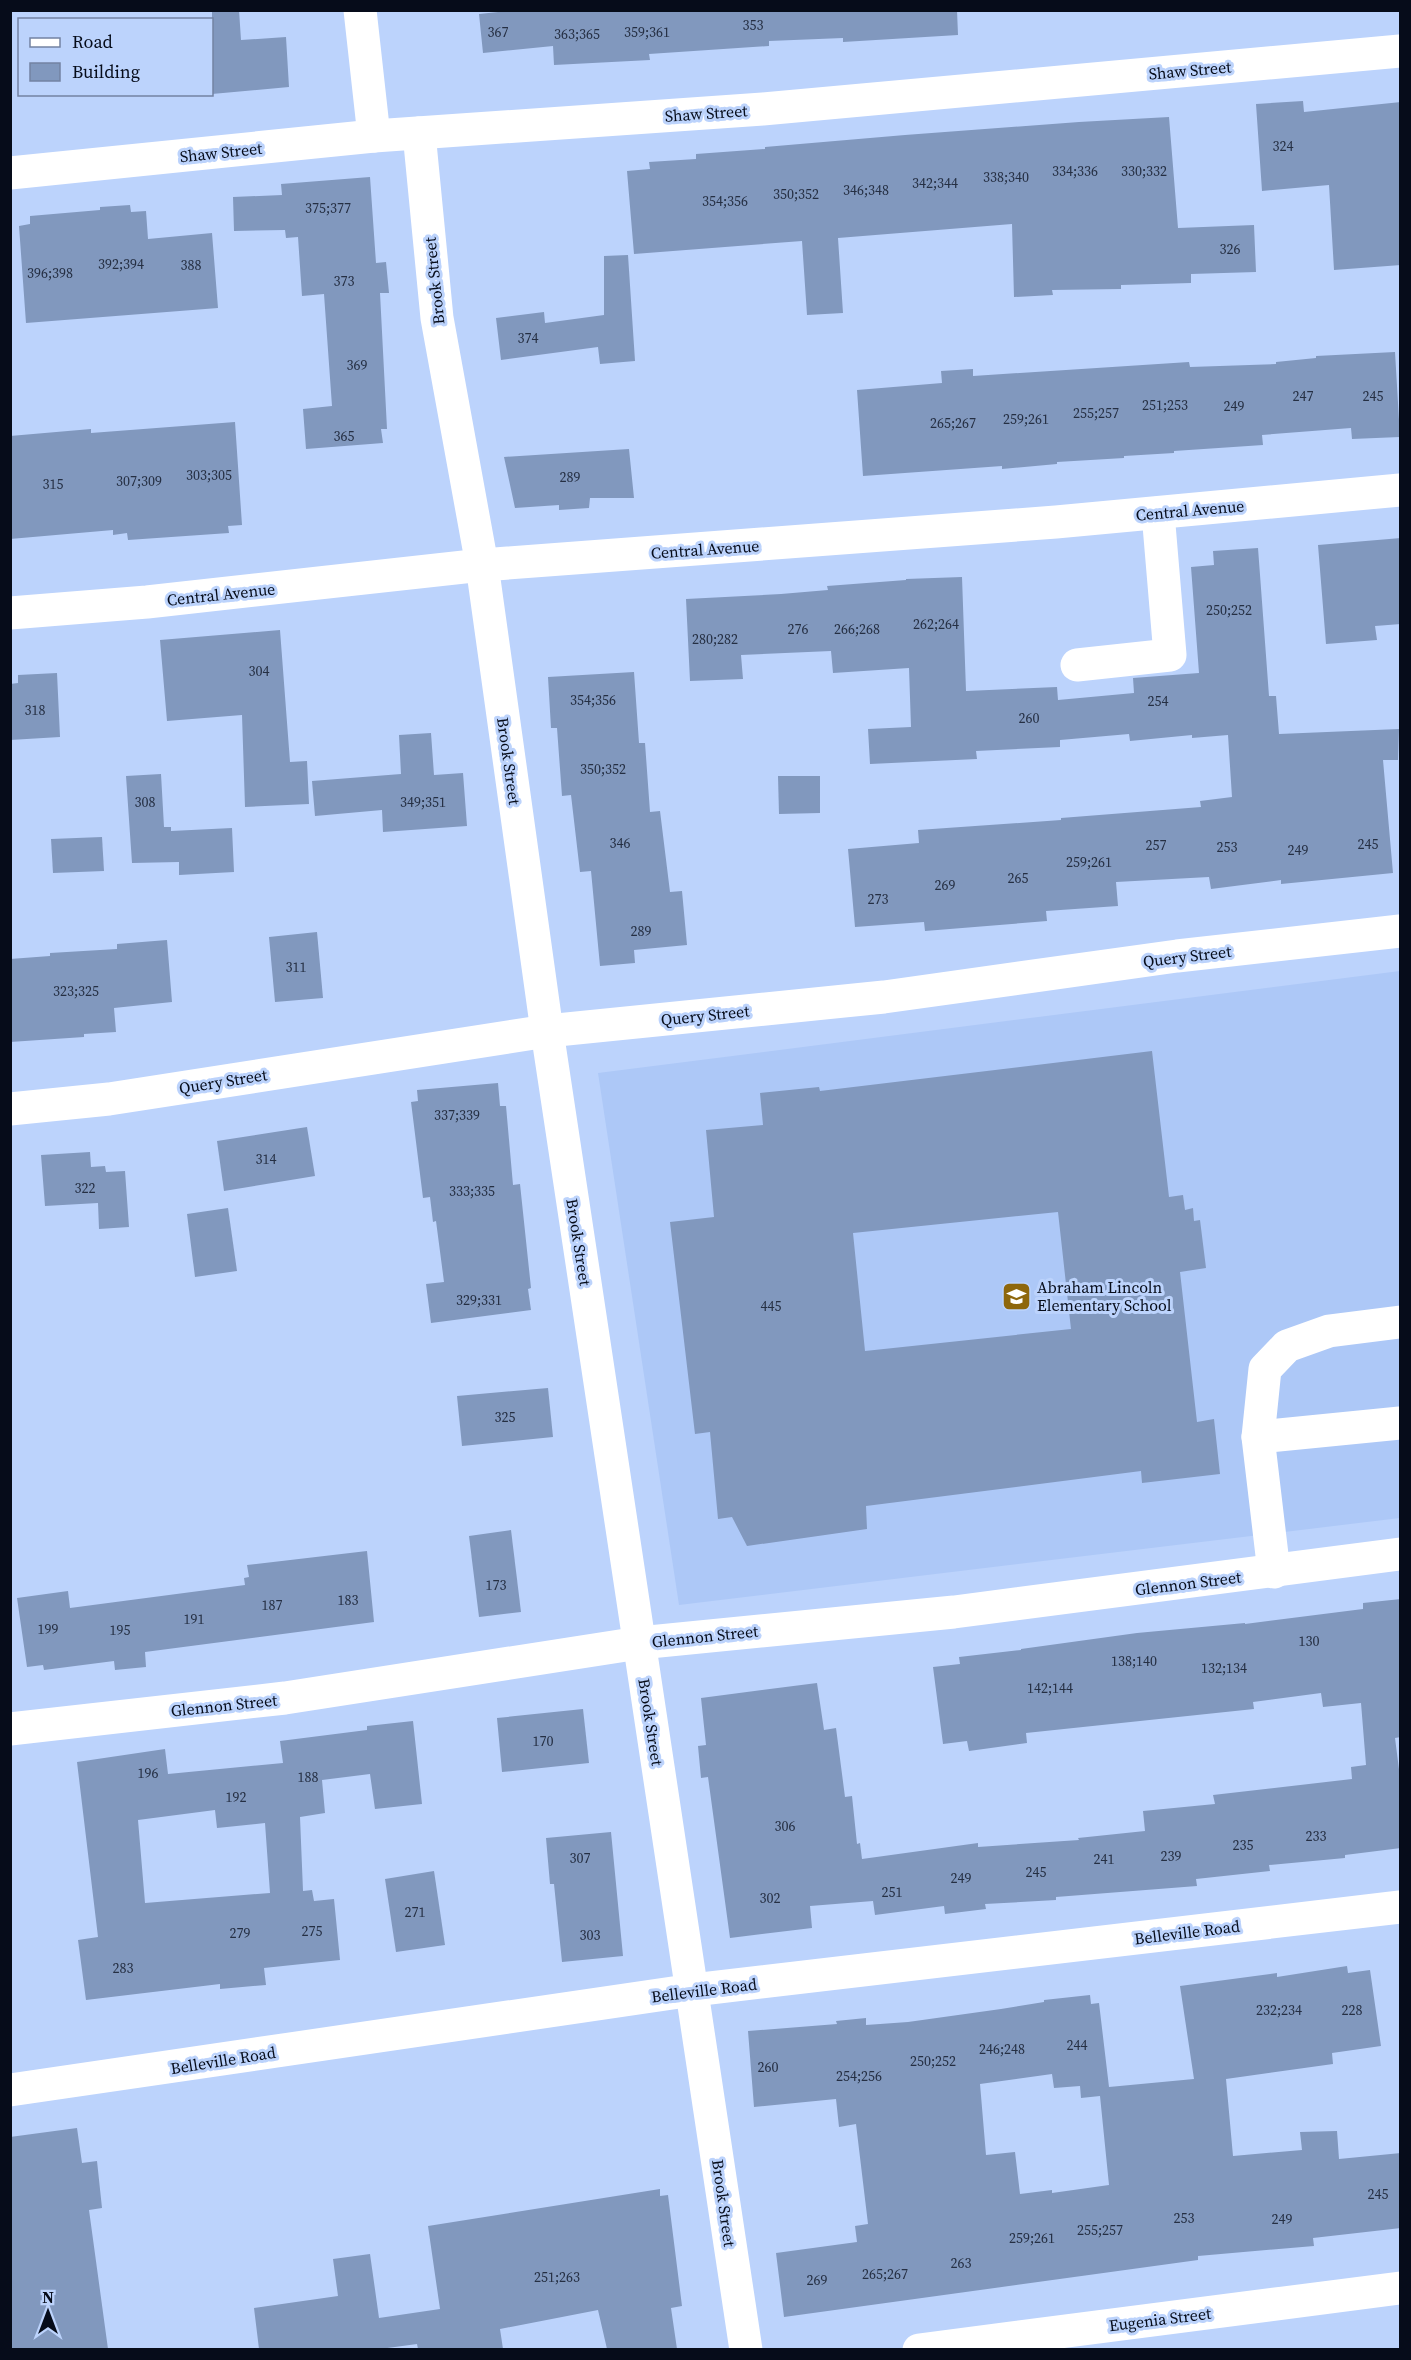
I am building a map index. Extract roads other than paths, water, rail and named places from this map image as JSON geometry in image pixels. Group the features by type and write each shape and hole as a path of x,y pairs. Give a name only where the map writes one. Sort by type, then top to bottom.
{"street":[{"path":"360,10 374,136"},
{"name":"Shaw Street","path":"10,172 374,136 763,109 1401,51"},
{"name":"Brook Street","path":"419,133 437,318 482,565 547,1031 746,2349"},
{"name":"Central Avenue","path":"10,614 147,602 482,565 1056,522 1401,490"},
{"path":"1077,665 1170,655 1158,513"},
{"name":"Query Street","path":"10,1109 109,1099 547,1031 884,997 1177,956 1401,932"},
{"path":"1274,1572 1258,1437 1265,1369 1287,1346 1329,1331 1401,1322"},
{"path":"1258,1437 1401,1423"},
{"name":"Glennon Street","path":"10,1729 285,1698 639,1643 954,1612 1401,1554"},
{"name":"Belleville Road","path":"10,2090 693,1990 1401,1908"},
{"name":"Eugenia Street","path":"918,2349 1401,2288"}],"place":[{"name":"Abraham Lincoln Elementary School","path":"1016,1296"}]}
